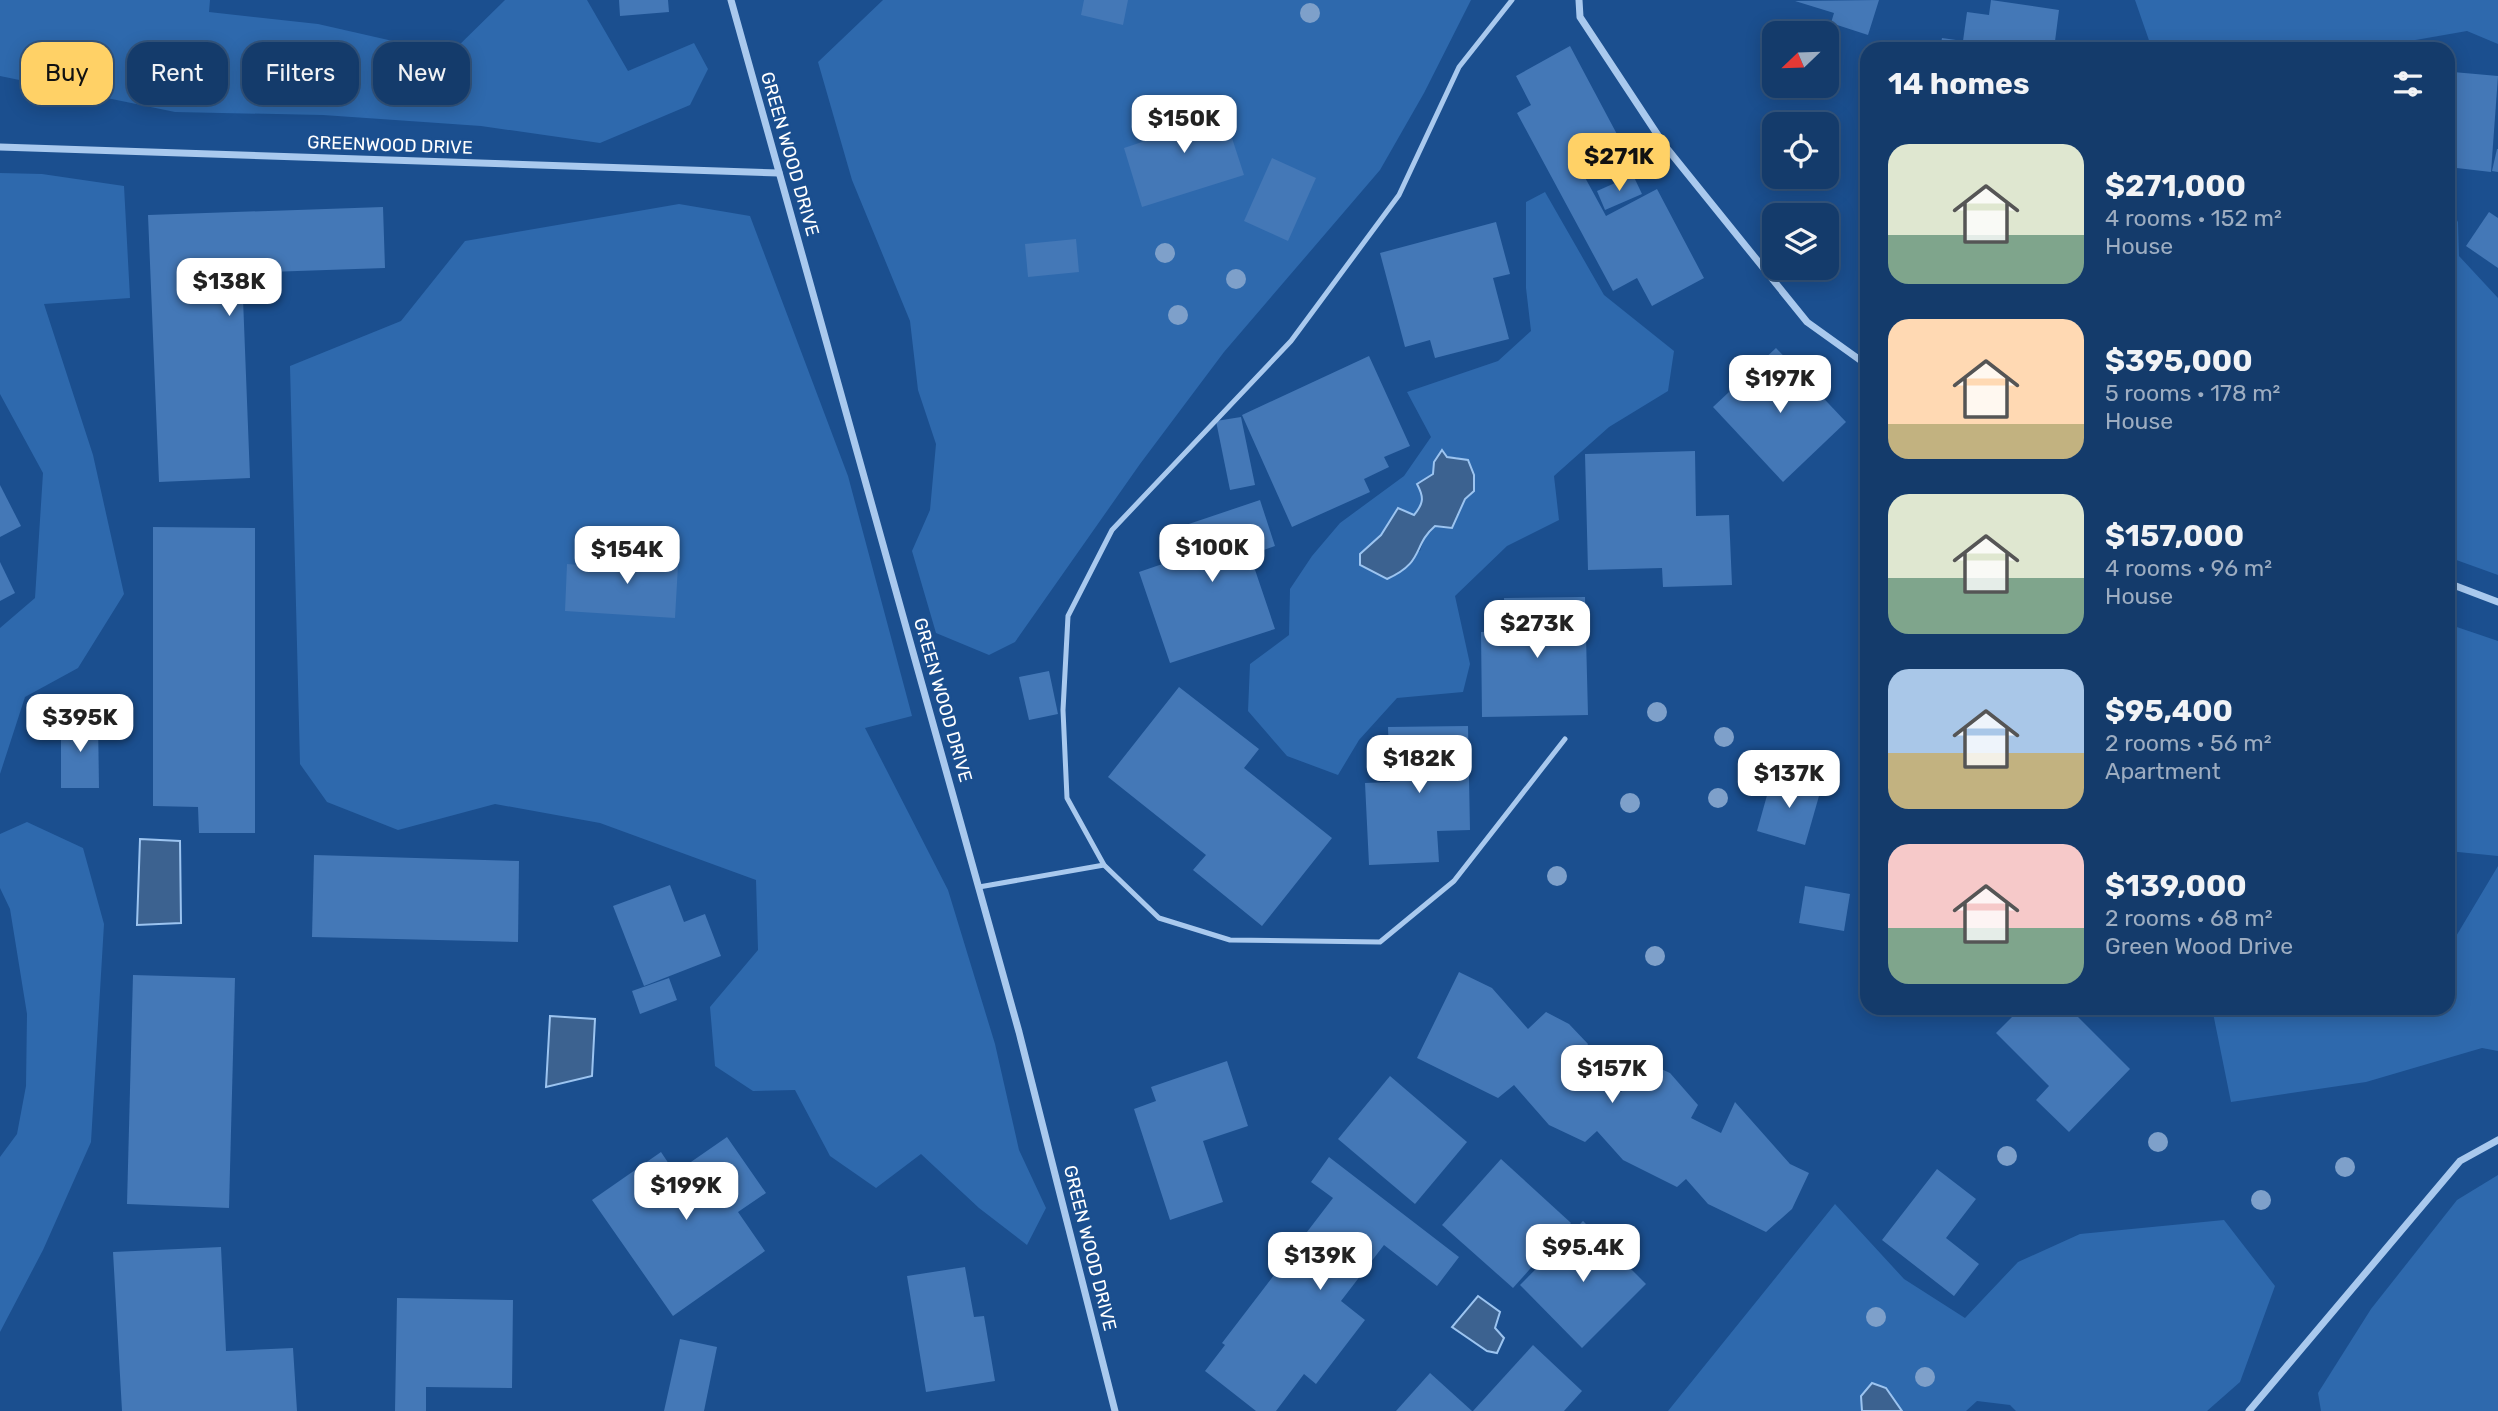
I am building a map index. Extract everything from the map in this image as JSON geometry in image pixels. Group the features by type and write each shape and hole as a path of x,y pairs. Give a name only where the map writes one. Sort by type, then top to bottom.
{"street":[{"name":"GREEN WOOD DRIVE","path":"731,0 1019,1032 1115,1411"},
{"path":"1579,0 1580,17 1665,146 1807,322 1860,360"},
{"name":"GREENWOOD DRIVE","path":"0,148 779,173"},
{"path":"2455,586 2498,601"},
{"path":"2249,1411 2460,1161 2498,1140"}],"lane":[{"path":"1512,0 1459,67 1399,195 1291,341 1112,530 1068,615 1063,710 1067,798 1104,865 1159,918 1230,940 1380,942 1454,881 1565,739"},
{"path":"979,887 1104,865"}],"shaded area":[{"path":"0,0 210,0 209,12 318,24 397,42 373,42 373,105 470,105 470,42 462,42 505,0 587,0 628,71 694,43 708,69 690,105 600,143 481,126 323,115 175,112 141,105 228,105 228,42 127,42 127,102 113,99 113,42 21,42 21,80 0,76"},
{"path":"883,0 1471,0 1424,93 1380,170 1224,352 1140,464 1015,642 989,655 936,633 912,551 930,510 936,444 918,390 910,321 852,180 818,62"},
{"path":"2135,0 2498,0 2498,44 2467,31 2404,42 2150,42"},
{"path":"0,173 42,174 124,186 130,298 44,304 93,455 124,594 78,668 25,697 0,774 0,628 35,598 43,473 0,394"},
{"path":"1545,192 1604,295 1674,351 1668,391 1609,427 1554,476 1559,520 1507,546 1455,596 1470,664 1463,692 1397,698 1359,740 1338,775 1287,756 1248,711 1250,664 1289,635 1290,589 1312,556 1340,523 1404,476 1431,437 1407,392 1498,361 1531,331 1526,288 1526,202","holes":["1443,450 1447,458 1457,457 1474,491 1465,499 1452,528 1435,526 1426,534 1420,551 1360,554 1381,535 1397,508 1414,515 1422,500 1418,484 1433,474 1434,462"]},
{"path":"679,204 750,216 848,476 912,716 865,728 948,890 995,1044 1019,1150 1046,1208 1027,1245 979,1208 921,1154 876,1188 830,1156 795,1090 753,1091 715,1066 710,1007 758,950 756,880 600,823 495,804 398,830 327,802 300,764 290,366 401,321 465,241"},
{"path":"2455,217 2458,222 2459,256 2498,298 2498,575 2455,560"},
{"path":"1442,450 1447,457 1468,460 1474,475 1474,491 1465,499 1452,528 1435,526 1423,540 1413,560 1399,573 1387,579 1360,565 1360,554 1381,535 1398,508 1414,515 1417,511 1422,500 1417,484 1433,474 1434,462"},
{"path":"2455,626 2498,641 2498,856 2455,852"},
{"path":"27,822 83,848 104,924 91,1142 43,1250 0,1332 0,1157 17,1134 26,1086 27,1014 10,909 0,888 0,834"},
{"path":"140,839 180,841 181,923 137,925"},
{"path":"2498,866 2498,1051 2482,1048 2366,1082 2231,1102 2213,1015 2455,1015 2455,938"},
{"path":"550,1016 595,1019 592,1076 546,1087"},
{"path":"2498,1175 2498,1411 2321,1411 2318,1393 2371,1309 2457,1200"},
{"path":"1835,1204 1904,1279 1965,1318 2018,1262 2080,1234 2224,1220 2275,1286 2240,1382 2207,1411 2016,1411 2010,1405 1977,1401 1966,1411 1668,1411"},
{"path":"1478,1296 1500,1312 1495,1328 1504,1338 1497,1353 1487,1351 1452,1327"},
{"path":"1872,1383 1886,1388 1902,1411 1862,1411 1861,1396"}],"building":[{"path":"619,0 668,0 669,12 620,16"},
{"path":"1084,0 1128,0 1123,25 1081,15"},
{"path":"1879,0 1868,35 1839,26 1839,21 1832,21 1834,13 1795,1"},
{"path":"1991,0 2059,10 2055,42 1941,42 1942,38 1963,41 1967,12 1989,15"},
{"path":"1570,46 1619,138 1576,161 1606,216 1657,189 1704,278 1652,306 1637,278 1613,291 1517,113 1531,105 1516,76"},
{"path":"2455,72 2498,76 2491,172 2455,168"},
{"path":"1220,101 1244,175 1142,207 1124,148 1145,141 1141,126"},
{"path":"2498,149 2498,172 2492,171"},
{"path":"1272,158 1316,178 1288,241 1244,221"},
{"path":"1633,175 1642,194 1605,210 1597,191"},
{"path":"383,207 385,268 242,273 250,478 159,482 148,215"},
{"path":"2489,212 2498,218 2498,268 2466,246"},
{"path":"1496,222 1510,274 1493,278 1509,339 1435,358 1430,340 1405,347 1380,253"},
{"path":"1076,239 1079,272 1028,277 1025,244"},
{"path":"1776,348 1846,422 1783,482 1713,407"},
{"path":"1369,356 1410,446 1384,457 1389,467 1364,479 1370,492 1292,527 1242,415"},
{"path":"1241,417 1255,485 1230,490 1216,421"},
{"path":"1695,451 1696,516 1729,515 1732,585 1663,587 1662,568 1588,570 1585,454"},
{"path":"0,485 21,526 0,537"},
{"path":"1260,500 1275,546 1250,555 1275,629 1170,663 1139,572 1180,558 1171,530"},
{"path":"153,527 255,528 255,833 199,833 198,807 153,806"},
{"path":"636,545 679,548 675,618 565,611 567,564 635,569"},
{"path":"0,562 15,593 0,601"},
{"path":"1585,597 1588,715 1482,717 1481,632 1505,631 1504,598"},
{"path":"1049,671 1058,714 1029,720 1019,677"},
{"path":"1179,687 1259,749 1244,768 1332,838 1262,926 1193,870 1206,855 1108,777"},
{"path":"98,719 99,788 61,788 61,720"},
{"path":"1468,726 1470,830 1437,831 1439,862 1369,865 1365,783 1390,782 1388,727"},
{"path":"1773,774 1821,789 1805,845 1757,831"},
{"path":"314,855 519,861 518,942 312,937"},
{"path":"670,885 684,922 705,914 721,956 644,986 613,906"},
{"path":"1805,886 1850,894 1844,931 1799,923"},
{"path":"1459,972 1492,988 1528,1029 1546,1012 1569,1024 1588,1044 1576,1069 1621,1092 1641,1073 1646,1062 1670,1073 1698,1105 1691,1118 1721,1133 1735,1102 1790,1164 1809,1173 1792,1209 1766,1232 1708,1204 1686,1179 1677,1187 1623,1160 1597,1131 1585,1142 1549,1125 1514,1085 1498,1098 1417,1058"},
{"path":"133,975 235,978 229,1208 127,1204"},
{"path":"669,978 677,1000 640,1014 632,991"},
{"path":"2014,1015 2076,1015 2130,1069 2069,1132 2036,1100 2049,1086 1996,1033"},
{"path":"1227,1061 1248,1126 1203,1141 1223,1202 1170,1220 1134,1109 1156,1101 1151,1087"},
{"path":"1390,1076 1467,1142 1415,1204 1338,1139"},
{"path":"727,1137 766,1193 738,1212 765,1251 673,1316 592,1200 661,1152 675,1173"},
{"path":"1329,1157 1459,1257 1437,1286 1384,1245 1341,1301 1365,1320 1316,1384 1304,1374 1276,1411 1256,1411 1205,1371 1225,1345 1222,1343 1333,1198 1311,1182"},
{"path":"1501,1159 1571,1223 1513,1288 1442,1225"},
{"path":"1937,1169 1976,1199 1946,1238 1979,1264 1954,1296 1882,1240"},
{"path":"1583,1221 1646,1284 1582,1348 1520,1285"},
{"path":"221,1247 226,1351 293,1348 297,1411 122,1411 113,1252"},
{"path":"965,1267 974,1317 984,1316 995,1381 926,1392 907,1276"},
{"path":"397,1298 513,1300 512,1388 426,1387 426,1411 395,1411"},
{"path":"680,1339 717,1347 704,1411 664,1411"},
{"path":"1533,1345 1582,1391 1564,1411 1473,1411"},
{"path":"1430,1373 1472,1411 1396,1411"}]}
